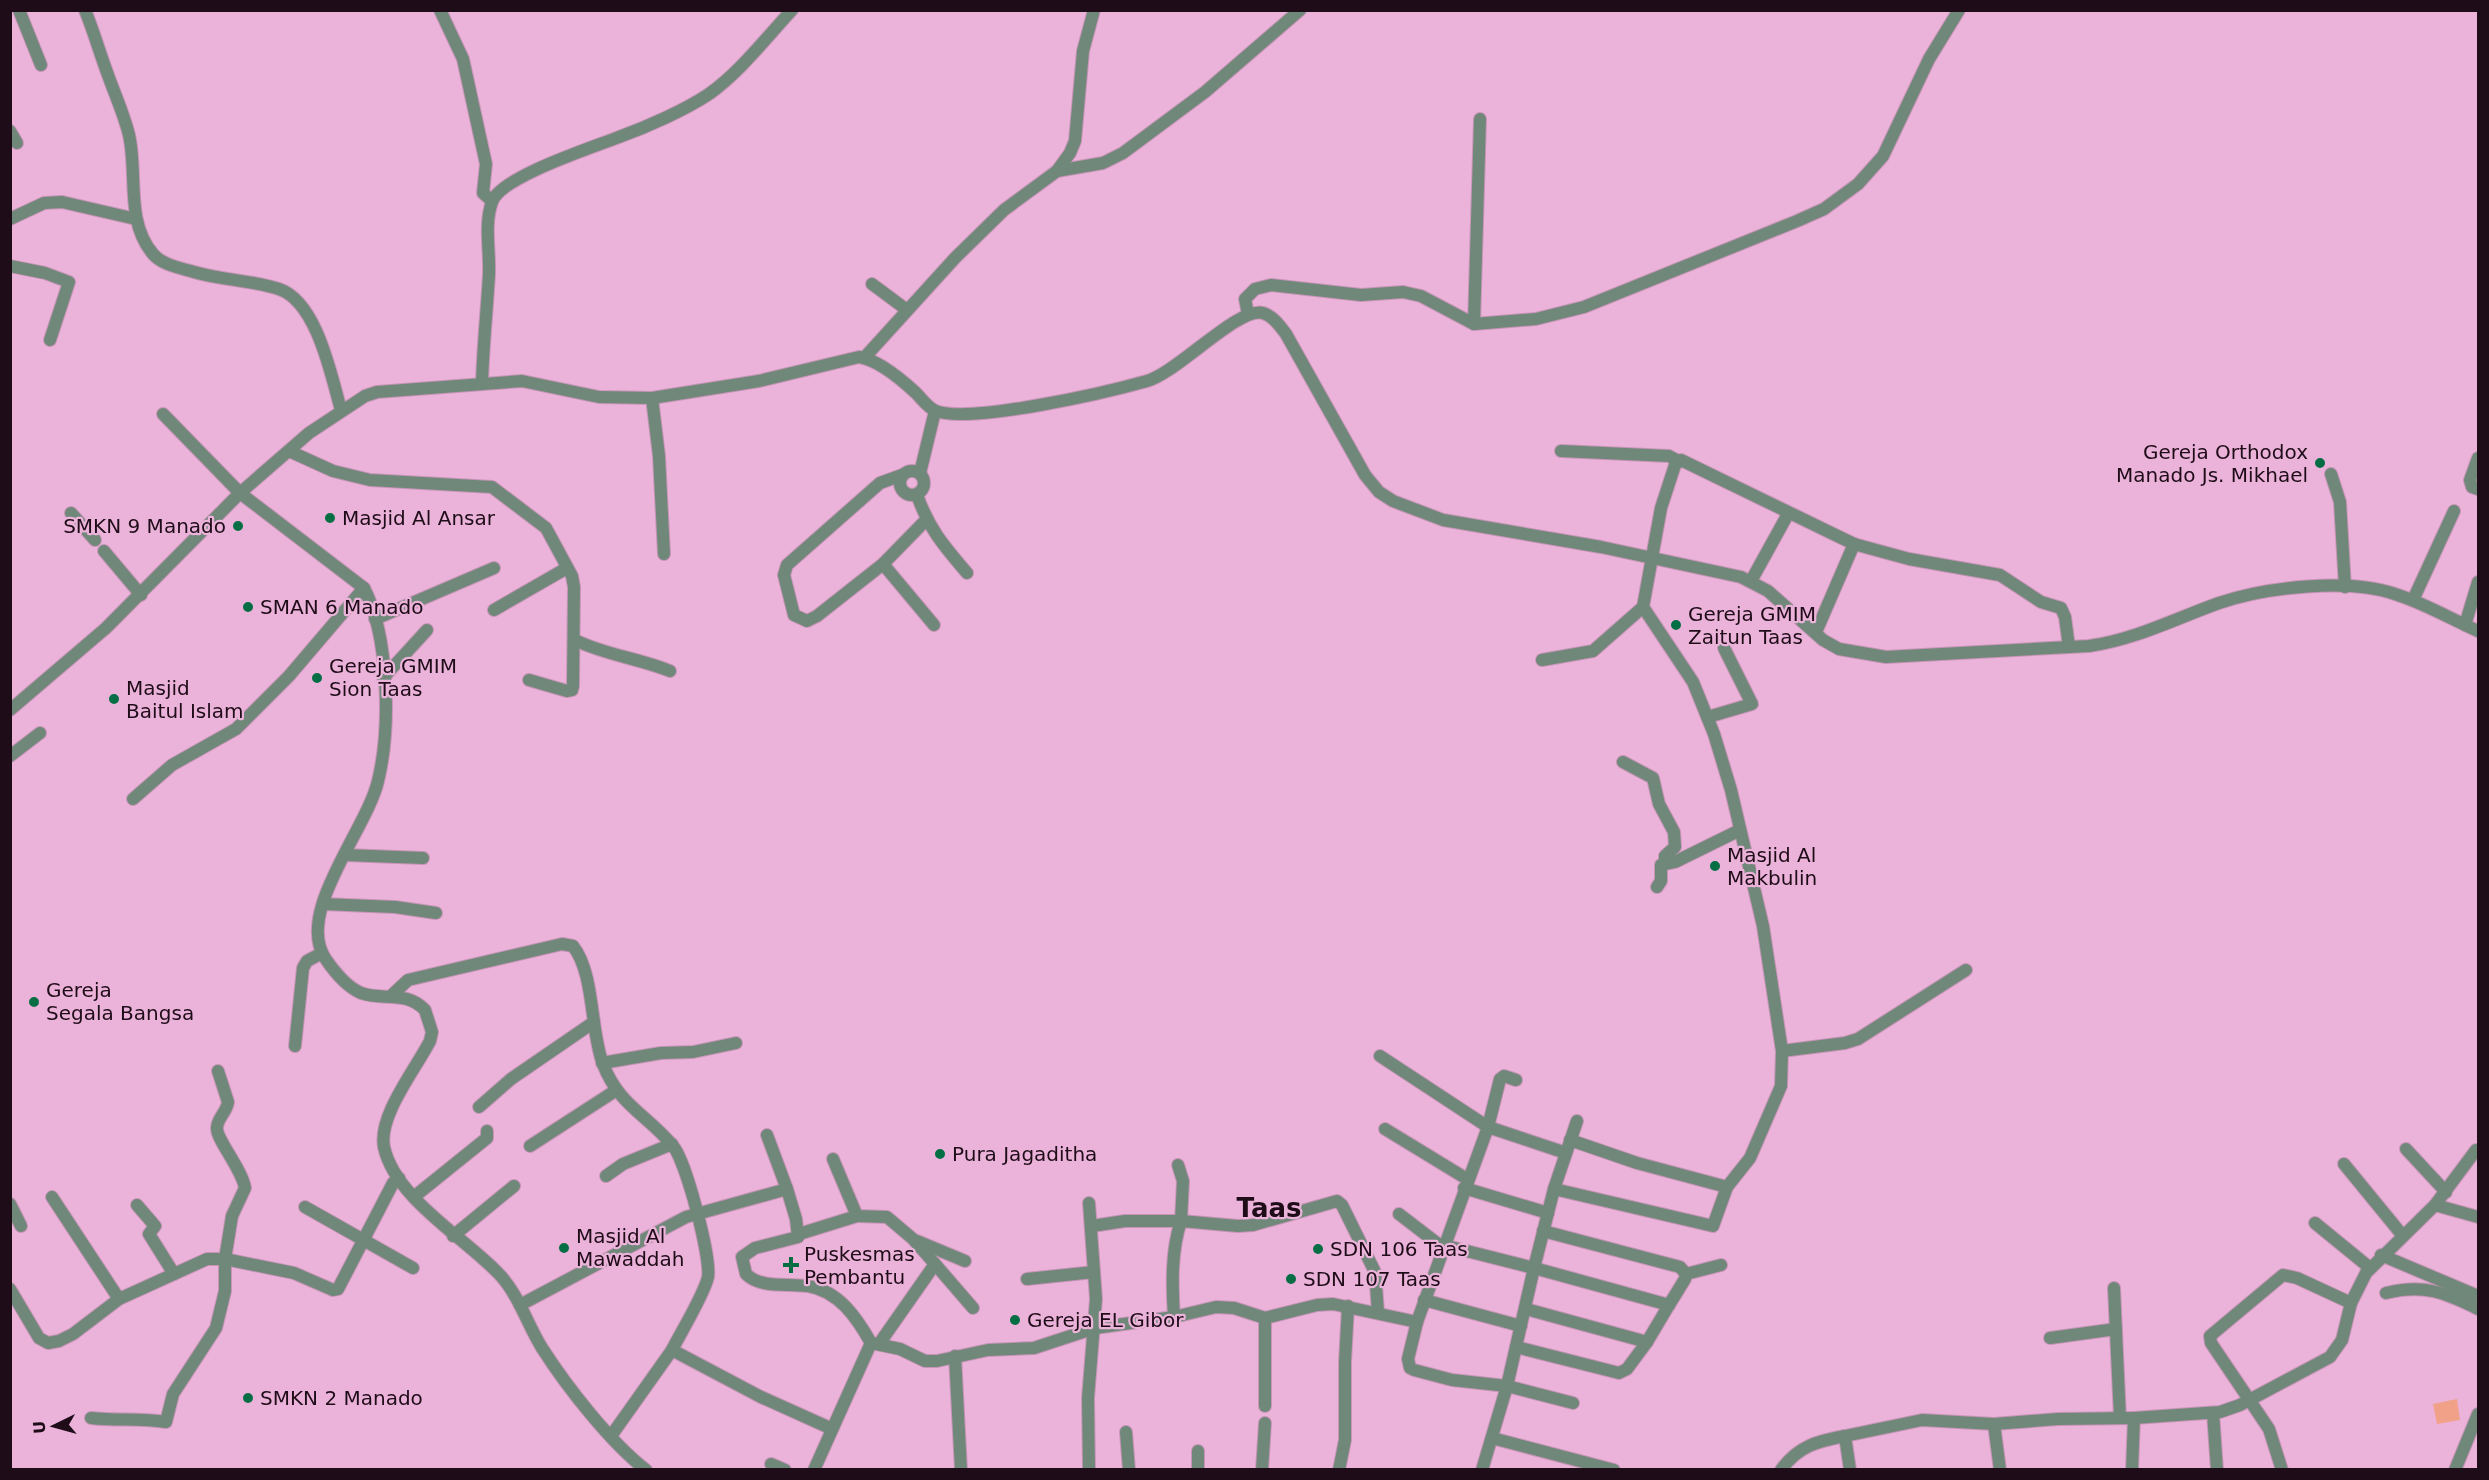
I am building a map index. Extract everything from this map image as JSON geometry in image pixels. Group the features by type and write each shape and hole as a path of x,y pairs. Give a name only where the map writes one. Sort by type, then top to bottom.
{"street":[{"path":"85,10 129,136 134,174 135,219 143,239 154,256 171,265 291,294 303,307 316,333 341,410"},
{"path":"440,10 463,59 486,164 483,193 492,201"},
{"path":"482,383 492,201 503,188 554,161 619,137 708,95 727,79 792,10"},
{"path":"10,710 65,665 141,595 240,493 341,410 377,392 522,381 599,397 652,398 759,381 808,367 865,357 1004,210 1057,171 1068,157 1075,141 1083,51 1094,10"},
{"path":"1057,171 1103,163 1123,153 1205,92 1300,10"},
{"path":"1248,314 1245,299 1255,289 1271,285 1353,295 1403,292 1421,296 1474,324 1536,319 1584,307 1824,209 1858,184 1883,156 1929,59 1959,10"},
{"path":"19,13 41,65"},
{"path":"1474,324 1480,119"},
{"path":"10,131 17,143"},
{"path":"10,219 44,203 62,202 135,219"},
{"path":"10,266 45,273 69,282 50,340"},
{"path":"872,284 907,310"},
{"path":"865,357 909,387 935,411 963,414 986,413 1152,379 1248,314 1262,312 1279,325 1311,376 1353,457 1379,492 1393,501 1443,520 1653,558 1751,581 1768,591 1823,640 1839,649 1886,657 2068,640 2112,642 2222,602 2252,595 2345,587 2375,589 2413,600 2478,631"},
{"path":"652,398 659,456 664,554"},
{"path":"902,476 900,488 910,496 917,495 925,486 920,473 935,411"},
{"path":"163,414 240,493 364,588 373,605 383,678 384,725 378,781 364,821 326,892 317,935 322,953 335,971 360,992 392,995 419,1004 425,1010 432,1032 413,1074 387,1115 382,1130 389,1163 399,1178 453,1236 498,1272 512,1288 542,1348 611,1436 646,1470"},
{"path":"289,451 333,471 370,480 492,486 546,528 571,577 575,640 572,690 529,680"},
{"path":"1561,451 1669,456 1707,471 1788,514 1854,544 1909,559 2000,575 2041,602 2059,606 2066,617 2068,640"},
{"path":"2478,458 2470,480 2472,487 2478,489"},
{"path":"1542,660 1593,651 1643,608 1660,508 1678,461"},
{"path":"920,473 908,472 880,483 787,565 784,575 794,615 807,621 817,616 883,564 926,520"},
{"path":"2331,474 2340,502 2345,587"},
{"path":"917,495 926,520 937,539 967,573"},
{"path":"2413,600 2454,511"},
{"path":"71,513 94,540"},
{"path":"1751,581 1788,514"},
{"path":"1816,632 1854,544"},
{"path":"104,551 141,595"},
{"path":"883,564 934,625"},
{"path":"375,618 494,568"},
{"path":"494,610 571,577"},
{"path":"2465,625 2478,582"},
{"path":"133,800 172,765 230,733 244,722 290,676 364,588"},
{"path":"1554,1189 1708,1227 1713,1226 1727,1187 1750,1158 1781,1086 1782,1051 1763,926 1731,790 1708,717 1693,682 1643,608"},
{"path":"383,678 426,630"},
{"path":"575,640 597,650 637,658 670,672"},
{"path":"1708,717 1752,705 1724,648"},
{"path":"10,756 40,733"},
{"path":"1623,762 1651,776 1654,780 1659,804 1675,836 1675,847 1665,856 1665,864"},
{"path":"1658,887 1661,881 1659,868 1740,830"},
{"path":"345,855 423,858"},
{"path":"323,904 395,907 436,913"},
{"path":"392,995 408,980 562,944 573,946 578,953 602,1064 615,1091 672,1144 682,1161 697,1215 708,1275 669,1354 611,1436"},
{"path":"295,1046 303,968 308,961 322,953"},
{"path":"1782,1051 1845,1043 1858,1039 1966,970"},
{"path":"479,1107 511,1079 594,1022"},
{"path":"602,1064 661,1053 693,1052 736,1042"},
{"path":"1380,1056 1488,1127 1566,1153"},
{"path":"91,1418 139,1418 166,1422 173,1394 216,1328 225,1291 225,1259 232,1216 245,1188 237,1164 216,1129 228,1102 218,1071"},
{"path":"1516,1080 1504,1076 1500,1079 1488,1127 1465,1183 1424,1300 1408,1359 1410,1368 1452,1380 1507,1386 1573,1403"},
{"path":"530,1146 615,1091"},
{"path":"1482,1470 1507,1386 1554,1189 1577,1122"},
{"path":"1385,1129 1465,1183 1548,1213"},
{"path":"415,1196 486,1138 487,1131"},
{"path":"767,1135 787,1189 799,1234"},
{"path":"1570,1140 1637,1163 1727,1187"},
{"path":"606,1176 623,1164 672,1144"},
{"path":"1781,1470 1807,1445 1922,1420 1994,1424 2213,1413 2250,1399 2311,1368 2336,1352 2342,1340 2350,1303 2370,1268 2435,1205 2478,1148"},
{"path":"2406,1149 2446,1191"},
{"path":"833,1159 857,1216"},
{"path":"2344,1164 2403,1236"},
{"path":"1174,1317 1173,1269 1176,1235 1181,1221 1183,1181 1179,1165"},
{"path":"10,1289 39,1338 48,1343 59,1341 73,1334 119,1299 207,1258 225,1259 294,1273 333,1290 338,1289 393,1183 399,1178"},
{"path":"453,1236 514,1186"},
{"path":"520,1305 659,1230 697,1215 787,1189"},
{"path":"52,1197 119,1299"},
{"path":"1092,1226 1125,1221 1253,1225 1337,1201 1342,1205 1361,1240 1375,1272 1378,1312"},
{"path":"1089,1203 1095,1272 1095,1328 1088,1425 1089,1470"},
{"path":"10,1204 21,1226"},
{"path":"137,1205 153,1221 155,1226 149,1234 174,1274"},
{"path":"2435,1205 2478,1217"},
{"path":"305,1207 364,1238 413,1268"},
{"path":"1399,1214 1443,1246 1669,1305"},
{"path":"973,1308 913,1239 887,1218 857,1216 799,1234 794,1240 748,1251 742,1257 746,1274 755,1281 810,1286 828,1293 846,1306 875,1343 900,1349 925,1361 988,1350 1034,1348 1095,1328 1174,1317 1224,1306 1265,1318 1317,1305 1348,1306 1417,1322"},
{"path":"2315,1223 2370,1268"},
{"path":"1544,1232 1680,1267 1686,1274"},
{"path":"913,1239 964,1261"},
{"path":"2381,1255 2478,1296"},
{"path":"814,1470 829,1431 875,1343 935,1264"},
{"path":"1516,1347 1619,1373 1627,1369 1647,1342 1686,1274 1721,1265"},
{"path":"1027,1280 1095,1272"},
{"path":"2280,1463 2269,1429 2211,1343 2210,1336 2283,1275 2297,1278 2350,1303"},
{"path":"2386,1293 2412,1287 2458,1298 2478,1309"},
{"path":"2114,1288 2121,1418"},
{"path":"1424,1300 1521,1326"},
{"path":"1339,1470 1346,1424 1345,1362 1348,1306"},
{"path":"1526,1310 1647,1342"},
{"path":"1265,1318 1265,1406"},
{"path":"2050,1338 2116,1329"},
{"path":"669,1354 829,1431"},
{"path":"955,1356 957,1433 961,1470"},
{"path":"2213,1413 2217,1470"},
{"path":"2455,1470 2478,1414"},
{"path":"2132,1470 2134,1418"},
{"path":"1262,1470 1265,1423"},
{"path":"1994,1424 2000,1470"},
{"path":"1126,1432 1129,1470"},
{"path":"1845,1436 1850,1470"},
{"path":"1492,1438 1614,1470"},
{"path":"1197,1451 1198,1470"},
{"path":"771,1464 785,1470"}],"shaded area":[{"path":"2457,1399 2460,1420 2437,1424 2433,1404"}],"place":[{"name":"Gereja Orthodox Manado Js. Mikhael","path":"2320,463"},
{"name":"Masjid Al Ansar","path":"330,518"},
{"name":"SMKN 9 Manado","path":"238,526"},
{"name":"SMAN 6 Manado","path":"248,607"},
{"name":"Gereja GMIM Zaitun Taas","path":"1676,625"},
{"name":"Gereja GMIM Sion Taas","path":"317,678"},
{"name":"Masjid Baitul Islam","path":"114,699"},
{"name":"Masjid Al Makbulin","path":"1715,866"},
{"name":"Gereja Segala Bangsa","path":"34,1002"},
{"name":"Pura Jagaditha","path":"940,1154"},
{"name":"Masjid Al Mawaddah","path":"564,1248"},
{"name":"SDN 106 Taas","path":"1318,1249"},
{"name":"Puskesmas Pembantu","path":"791,1265"},
{"name":"SDN 107 Taas","path":"1291,1279"},
{"name":"Gereja EL Gibor","path":"1015,1320"},
{"name":"SMKN 2 Manado","path":"248,1398"}],"district":[{"name":"Taas","path":"1269,1208"}]}
